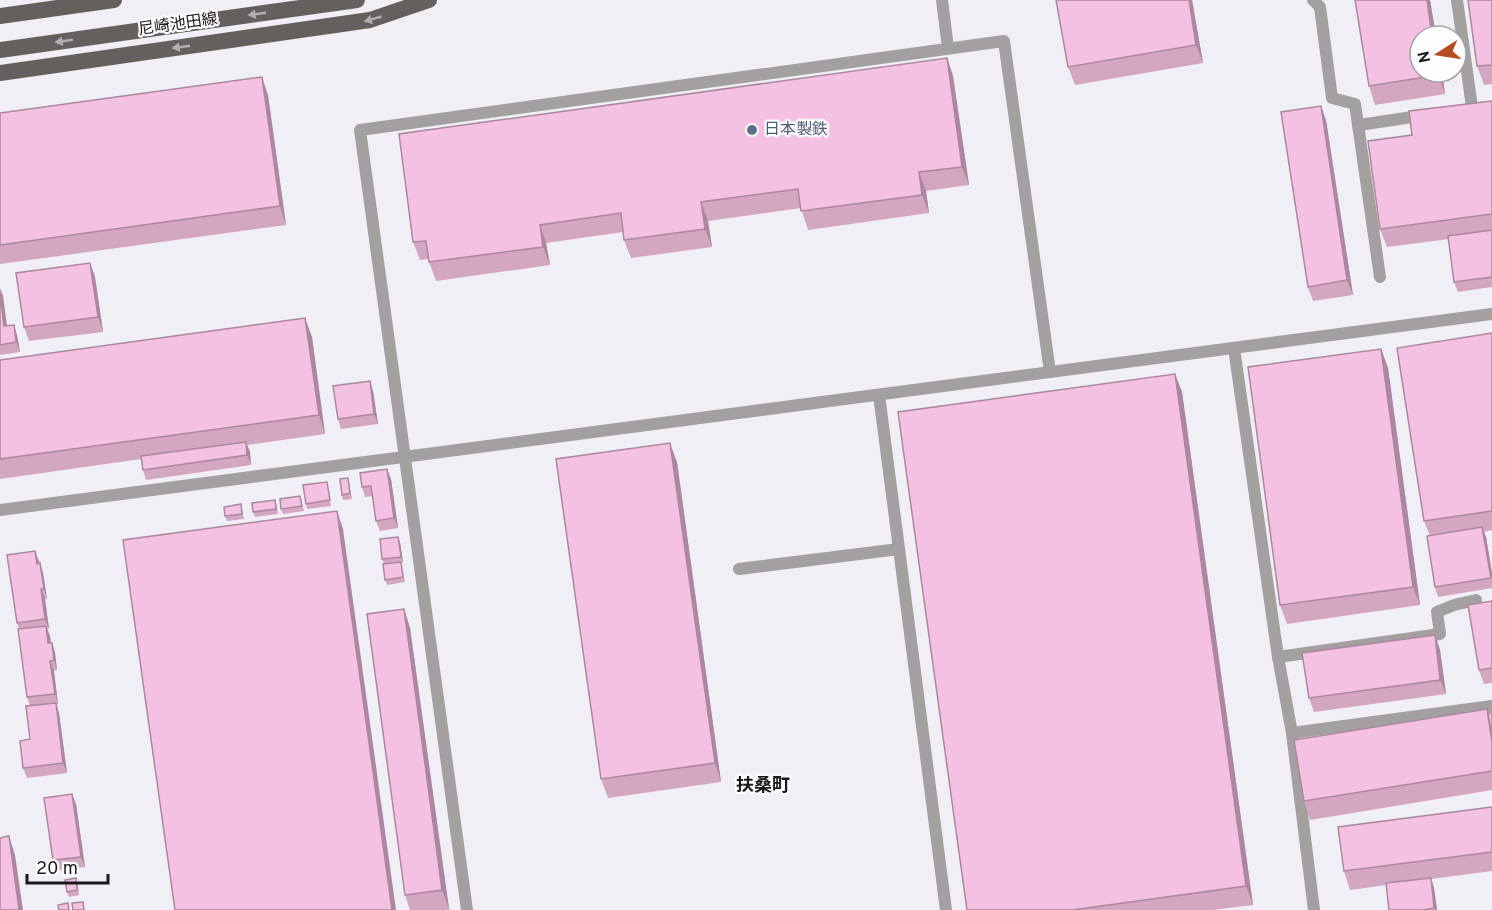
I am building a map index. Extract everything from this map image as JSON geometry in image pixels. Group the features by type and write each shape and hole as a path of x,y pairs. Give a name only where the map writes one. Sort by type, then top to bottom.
{"main road":[{"path":"0,16 114,0"},
{"name":"尼崎池田線","path":"0,50 357,0"},
{"path":"0,73 370,20 429,0"}],"lane":[{"path":"942,0 948,48"},
{"path":"1313,0 1320,7 1332,98 1355,105 1380,277"},
{"path":"1457,0 1472,108"},
{"path":"467,910 360,130 1004,41 1050,372"},
{"path":"1359,125 1438,113"},
{"path":"0,510 1492,314"},
{"path":"1234,348 1278,657 1292,733 1314,910"},
{"path":"879,395 946,910"},
{"path":"739,569 899,549"},
{"path":"1278,657 1440,634 1437,612 1476,600"},
{"path":"1292,733 1492,706"}],"building":[{"path":"1056,0 1189,0 1196,45 1068,67"},
{"path":"1355,0 1427,0 1430,24 1408,24 1408,80 1369,86"},
{"path":"1468,0 1492,0 1492,65 1477,66"},
{"path":"947,58 962,167 919,172 922,195 801,211 798,189 701,202 705,229 624,240 621,213 540,225 543,247 429,262 426,241 413,242 399,134"},
{"path":"262,77 280,206 0,245 0,113"},
{"path":"1492,101 1492,214 1380,229 1368,141 1412,135 1409,111"},
{"path":"1321,106 1347,280 1308,287 1281,112"},
{"path":"1492,230 1492,277 1454,282 1448,236"},
{"path":"90,263 98,317 24,327 16,273"},
{"path":"0,293 4,326 14,325 16,342 0,345"},
{"path":"305,318 319,415 0,459 0,360"},
{"path":"1492,333 1492,511 1424,521 1397,348"},
{"path":"1381,349 1413,587 1280,605 1248,367"},
{"path":"1175,374 1246,886 1072,910 967,910 898,412"},
{"path":"370,381 374,414 338,419 333,386"},
{"path":"246,442 247,455 143,470 141,456"},
{"path":"670,443 715,763 601,779 556,459"},
{"path":"387,469 394,518 376,521 371,486 362,487 360,473"},
{"path":"348,478 350,493 342,495 340,479"},
{"path":"327,482 330,500 306,504 303,485"},
{"path":"300,496 302,506 281,509 280,499"},
{"path":"275,500 276,509 253,512 252,503"},
{"path":"241,504 242,514 225,516 224,507"},
{"path":"337,511 392,910 175,910 123,540"},
{"path":"1482,527 1491,578 1435,587 1427,536"},
{"path":"398,537 401,557 382,559 380,539"},
{"path":"35,551 37,564 40,563 44,589 41,589 45,619 17,623 7,555"},
{"path":"401,562 403,577 385,580 383,564"},
{"path":"1492,601 1492,668 1479,670 1468,605"},
{"path":"404,609 442,890 405,895 367,614"},
{"path":"46,626 48,643 52,643 54,660 50,661 55,694 27,697 18,629"},
{"path":"1435,635 1440,680 1309,698 1302,653"},
{"path":"56,703 63,763 23,768 20,741 30,739 26,706"},
{"path":"1487,709 1492,742 1492,771 1304,801 1294,740"},
{"path":"1488,713 1492,713 1492,737"},
{"path":"72,794 81,857 53,860 44,798"},
{"path":"1492,807 1492,852 1344,871 1338,827"},
{"path":"9,836 19,910 0,910 0,838"},
{"path":"76,878 77,890 67,892 65,880"},
{"path":"1431,878 1434,908 1389,910 1386,883"},
{"path":"83,902 84,910 73,910 72,903"},
{"path":"68,903 69,910 59,910 58,905"}],"place":[{"name":"日本製鉄","path":"752,130"}],"district":[{"name":"扶桑町","path":"763,786"}]}
